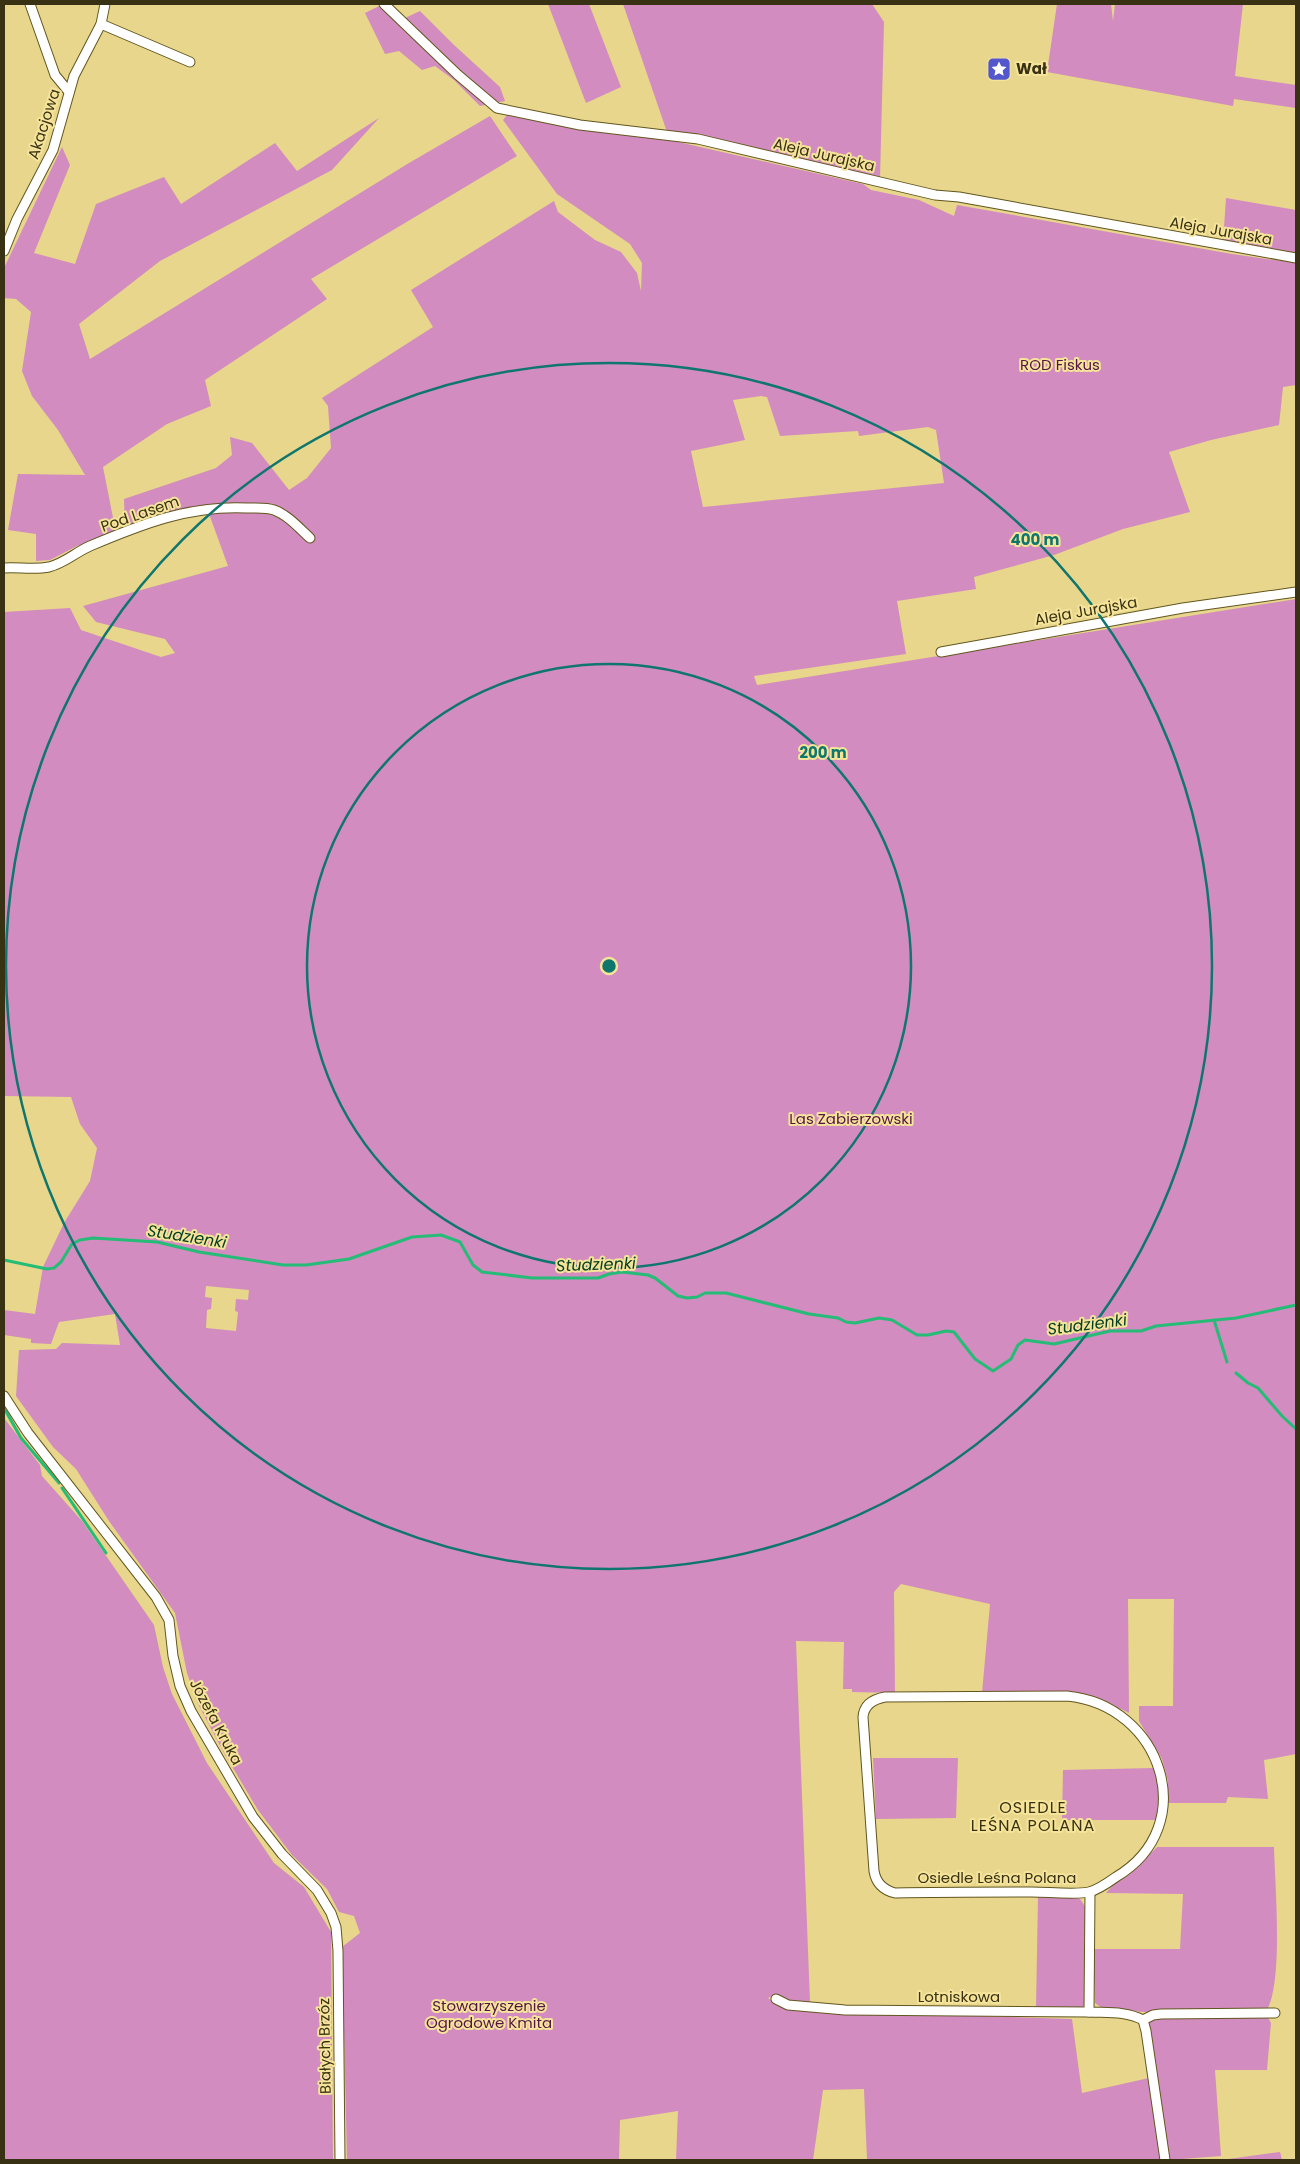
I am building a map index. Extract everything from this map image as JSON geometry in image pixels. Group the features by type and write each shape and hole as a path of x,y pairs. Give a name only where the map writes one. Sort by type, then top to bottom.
{"street":[{"path":"30,4 55,75 69,92"},
{"name":"Akacjowa","path":"4,251 17,219 53,150 74,76 101,24 105,4"},
{"name":"Aleja Jurajska","path":"384,4 458,75 496,108 580,125 698,139 935,196 959,197 1296,258"},
{"path":"101,24 190,62"},
{"name":"Pod Lasem","path":"4,568 49,567 64,561 88,547 152,522 182,512 210,508 231,507 274,510 288,518 310,538"},
{"name":"Aleja Jurajska","path":"941,652 1183,608 1296,592"},
{"name":"Józefa Kruka","path":"4,1396 28,1433 156,1598 169,1620 173,1656 180,1686 191,1711 253,1817 282,1854 317,1890 331,1913 337,1932"},
{"name":"Osiedle Leśna Polana","path":"1067,1696 1097,1703 1126,1719 1142,1735 1158,1765 1163,1790 1160,1821 1152,1839 1136,1862 1125,1872 1090,1892 895,1893 884,1889 877,1880 874,1871 863,1717 866,1706 877,1699 885,1697 1067,1696"},
{"path":"1089,2012 1090,1892"},
{"name":"Białych Brzóz","path":"337,1932 340,2160"},
{"name":"Lotniskowa","path":"776,1999 788,2005 846,2010 1089,2012 1129,2014 1143,2020 1153,2015 1161,2014 1275,2014"},
{"path":"1143,2020 1164,2160"}],"green space":[{"path":"389,4 405,18 420,11 500,87 505,101 480,106 454,80 435,66 422,70 399,51 385,54 365,13 379,6"},
{"path":"548,4 589,4 621,87 586,103"},
{"path":"623,4 872,4 884,22 880,179 711,137 667,132"},
{"path":"1057,4 1111,4 1113,21 1115,4 1243,4 1235,76 1296,85 1296,108 1234,99 1233,106 1047,72"},
{"name":"Las Zabierzowski","path":"507,115 564,126 656,137 863,184 871,190 919,200 954,216 957,205 1232,254 1296,263 1296,385 1283,387 1279,425 1211,440 1169,452 1190,512 1123,529 1054,555 974,577 976,589 897,601 906,654 754,676 757,685 1296,599 1296,1754 1264,1760 1268,1799 1228,1797 1226,1803 1168,1803 1168,1781 1162,1759 1139,1721 1139,1706 1173,1706 1174,1599 1128,1599 1129,1713 1105,1701 1078,1693 982,1693 990,1604 901,1584 894,1592 895,1693 852,1692 852,1689 843,1689 844,1642 796,1641 810,2002 786,2000 777,1994 768,1998 777,2004 801,2010 1072,2019 1082,2093 1149,2078 1161,2160 867,2160 864,2089 823,2090 813,2160 676,2160 678,2111 620,2120 619,2160 347,2160 342,1947 360,1933 354,1916 339,1912 327,1889 292,1855 258,1810 224,1753 197,1702 187,1673 175,1613 109,1521 76,1469 53,1447 16,1396 19,1350 56,1349 62,1343 120,1345 115,1314 59,1322 51,1344 31,1343 31,1339 4,1335 4,1310 35,1314 43,1267 64,1223 90,1181 97,1148 80,1124 71,1097 4,1096 4,612 70,608 81,630 161,657 175,653 165,639 96,622 83,606 228,566 208,511 240,510 261,512 280,519 289,525 295,521 275,507 232,504 200,506 151,519 125,529 124,499 216,468 232,455 230,437 252,443 289,490 307,478 331,448 328,406 322,398 433,327 411,290 554,201 558,212 595,240 621,252 637,273 641,291 642,263 630,244 557,194 503,120","holes":["761,396 767,397 780,436 858,431 859,436 928,427 936,430 944,483 703,507 691,451 745,440 733,400","206,1286 249,1290 248,1300 236,1299 235,1311 238,1312 236,1331 206,1328 207,1310 211,1309 212,1298 205,1297"]},
{"path":"490,116 517,156 311,279 327,299 205,380 211,406 167,424 103,467 116,533 77,546 50,560 36,561 36,534 8,530 18,474 85,475 58,430 32,396 22,371 31,312 16,299 4,298 4,268 62,147 70,165 34,253 75,264 96,204 164,177 181,204 275,143 297,171 379,118 332,170 160,261 79,324 90,359 409,163"},
{"path":"1226,198 1296,210 1296,255 1223,242"},
{"path":"4,1418 40,1465 42,1476 82,1521 154,1625 163,1667 172,1694 207,1763 274,1863 304,1887 331,1932 333,2160 4,2160"},
{"path":"873,1758 958,1758 956,1818 876,1819"},
{"path":"1155,1768 1159,1795 1156,1820 1062,1820 1063,1770"},
{"path":"1157,1847 1274,1847 1277,1953 1273,1994 1268,2008 1260,2011 1144,2012 1103,2009 1095,2003 1093,1949 1180,1949 1183,1894 1106,1893 1113,1885 1130,1874"},
{"path":"1073,1896 1080,1899 1086,1908 1086,2003 1082,2008 1036,2008 1038,1897"},
{"path":"1267,2016 1271,2023 1267,2070 1215,2070 1221,2156 1169,2160 1147,2025 1152,2019 1161,2017"},
{"path":"1280,2152 1282,2160 1221,2160"}],"waterway":[{"name":"Studzienki","path":"4,1260 47,1269 54,1268 61,1262 72,1244 80,1240 93,1238 157,1242 199,1252 283,1265 306,1265 349,1259 412,1237 441,1235 460,1242 473,1265 482,1272 532,1278 598,1278 622,1272 648,1275 655,1278 678,1296 687,1298 697,1297 705,1293 726,1293 809,1314 838,1318 846,1322 855,1323 879,1318 892,1320 917,1335 928,1335 946,1331 954,1332 975,1359 993,1371 1011,1359 1018,1345 1025,1340 1054,1344 1110,1331 1141,1331 1156,1326 1236,1318 1296,1305"},
{"path":"1214,1320 1227,1362"},
{"path":"1236,1373 1248,1383 1258,1388 1296,1429"},
{"path":"4,1408 21,1438 59,1483"},
{"path":"62,1488 106,1553"}],"place":[{"name":"Wał","path":"999,69"}],"district":[{"name":"OSIEDLE LEŚNA POLANA","path":"1033,1816"}],"park label":[{"name":"ROD Fiskus","path":"1060,365"},
{"name":"Stowarzyszenie Ogrodowe Kmita","path":"489,2014"}]}
